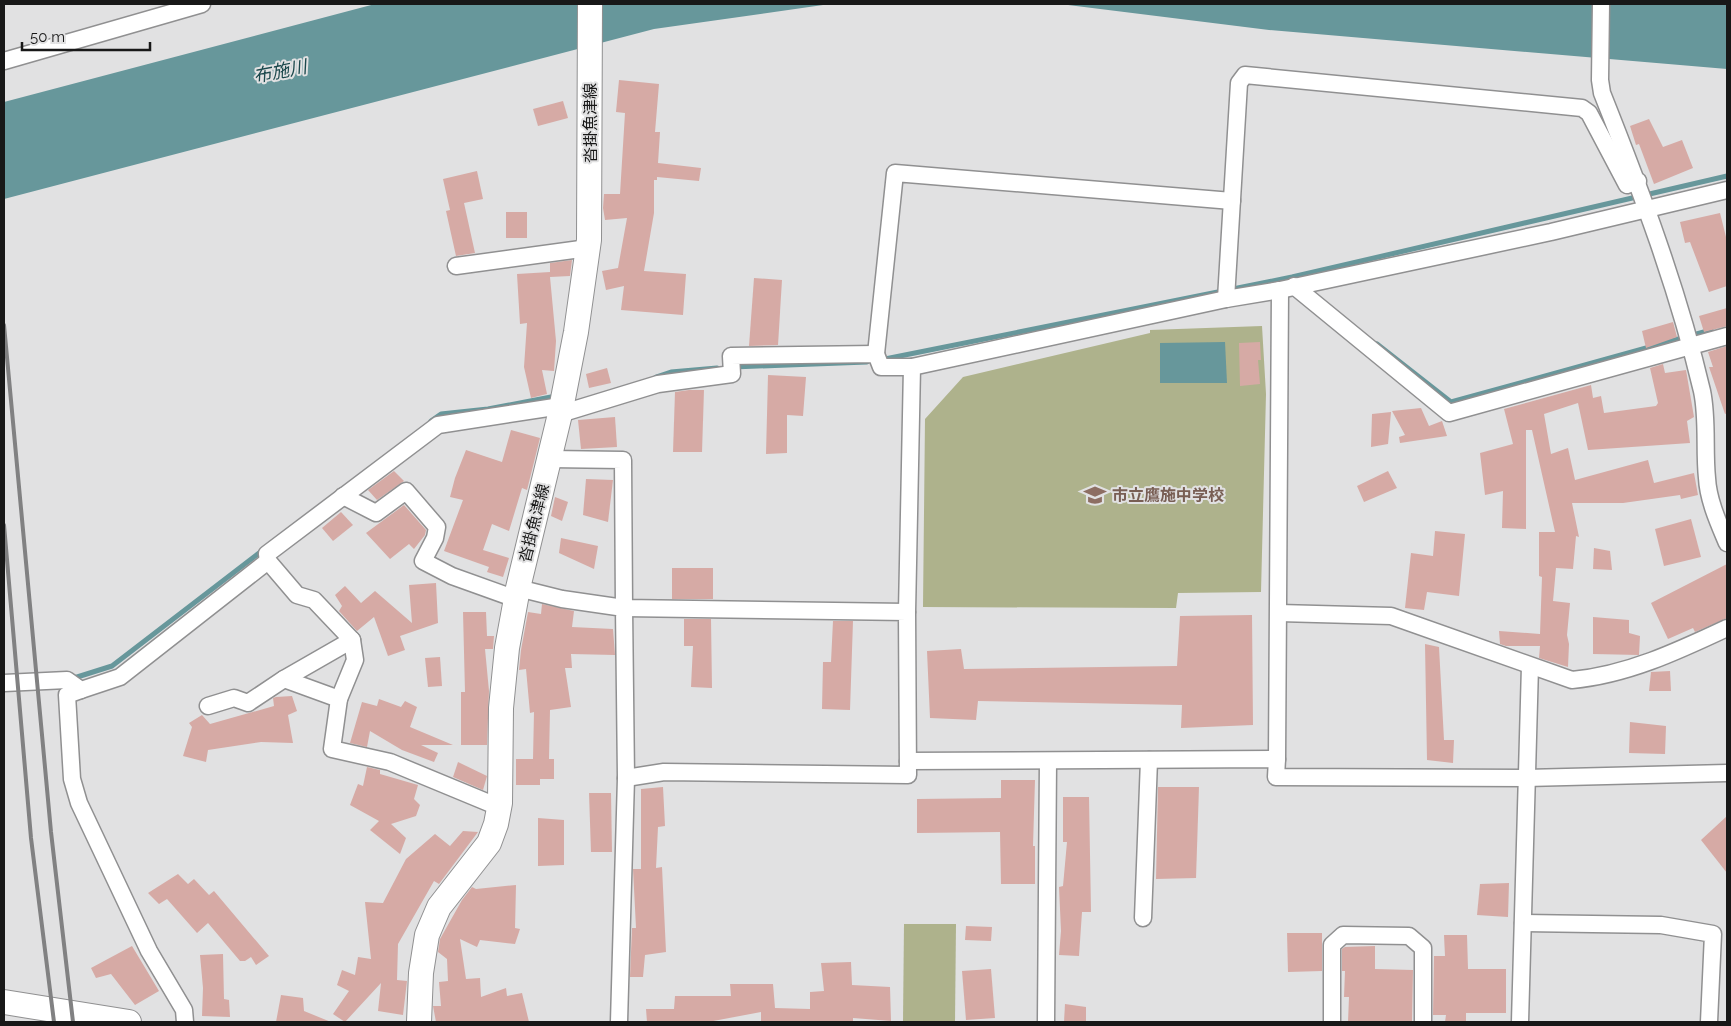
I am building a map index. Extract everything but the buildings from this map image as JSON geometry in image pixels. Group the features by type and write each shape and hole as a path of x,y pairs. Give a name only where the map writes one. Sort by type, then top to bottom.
{"main road":[{"name":"沓掛魚津線","path":"418,1022 427,935 439,907 489,843 496,824 500,804 501,708 506,648 517,593 550,458 576,332 588,248 590,4"},
{"path":"4,1002 129,1022"}],"street":[{"path":"4,61 202,4"},
{"path":"1601,4 1600,80 1602,93 1649,210 1691,346 1704,398 1707,480 1720,527 1727,543"},
{"path":"1226,298 1239,83 1245,75 1582,108 1589,112 1627,185 1638,181"},
{"path":"1232,201 895,173 876,354 881,367 912,367 1226,298 1287,288 1551,232 1727,190"},
{"path":"456,266 588,248"},
{"path":"1287,288 1449,413 1727,336"},
{"path":"1287,288 1276,777 1526,778 1727,773"},
{"path":"500,804 489,803 390,762 332,749 339,699 355,660 352,640 314,600 297,594 268,561 267,554 438,425 560,410 658,384 732,374 732,356 876,354"},
{"path":"626,778 664,772 908,775 907,612 912,367"},
{"path":"550,458 623,460 626,778 619,1022"},
{"path":"343,496 376,513 406,491 437,527 435,538 423,561 452,576 517,593 624,608 907,612"},
{"path":"185,1022 184,1010 149,951 79,804 72,780 67,695 120,677 268,561"},
{"path":"1279,613 1390,616 1572,680 1592,678 1668,656 1727,628"},
{"path":"208,706 234,698 248,703 284,679 352,640"},
{"path":"1520,1022 1530,666"},
{"path":"284,679 339,699"},
{"path":"4,683 67,680 81,690"},
{"path":"908,761 1277,759"},
{"path":"1143,918 1148,760"},
{"path":"1046,1022 1048,761"},
{"path":"1523,923 1661,925 1713,934 1709,1022"},
{"path":"1332,1022 1332,945 1343,935 1410,936 1423,948 1424,1022"}],"green space":[{"path":"1262,326 1266,394 1261,592 1178,593 1176,608 923,607 925,419 963,377 1150,333 1150,330"},
{"path":"904,924 956,924 955,1022 903,1022"}],"water":[{"name":"布施川","path":"375,4 830,4 654,29 4,199 4,102"},
{"path":"1060,4 1727,4 1727,69 1269,30"},
{"path":"1225,342 1227,383 1160,383 1160,343"}],"waterway":[{"path":"880,360 1292,277 1727,176"},
{"path":"1377,344 1451,402 1711,330"},
{"path":"733,367 867,362"},
{"path":"656,377 671,372 717,368"},
{"path":"431,421 441,414 488,409 551,397"},
{"path":"74,678 112,666 263,550"}],"railway":[{"path":"4,325 51,832 73,1022"},
{"path":"4,525 31,838 54,1022"}],"place":[{"name":"市立鷹施中学校","path":"1095,495"}]}
